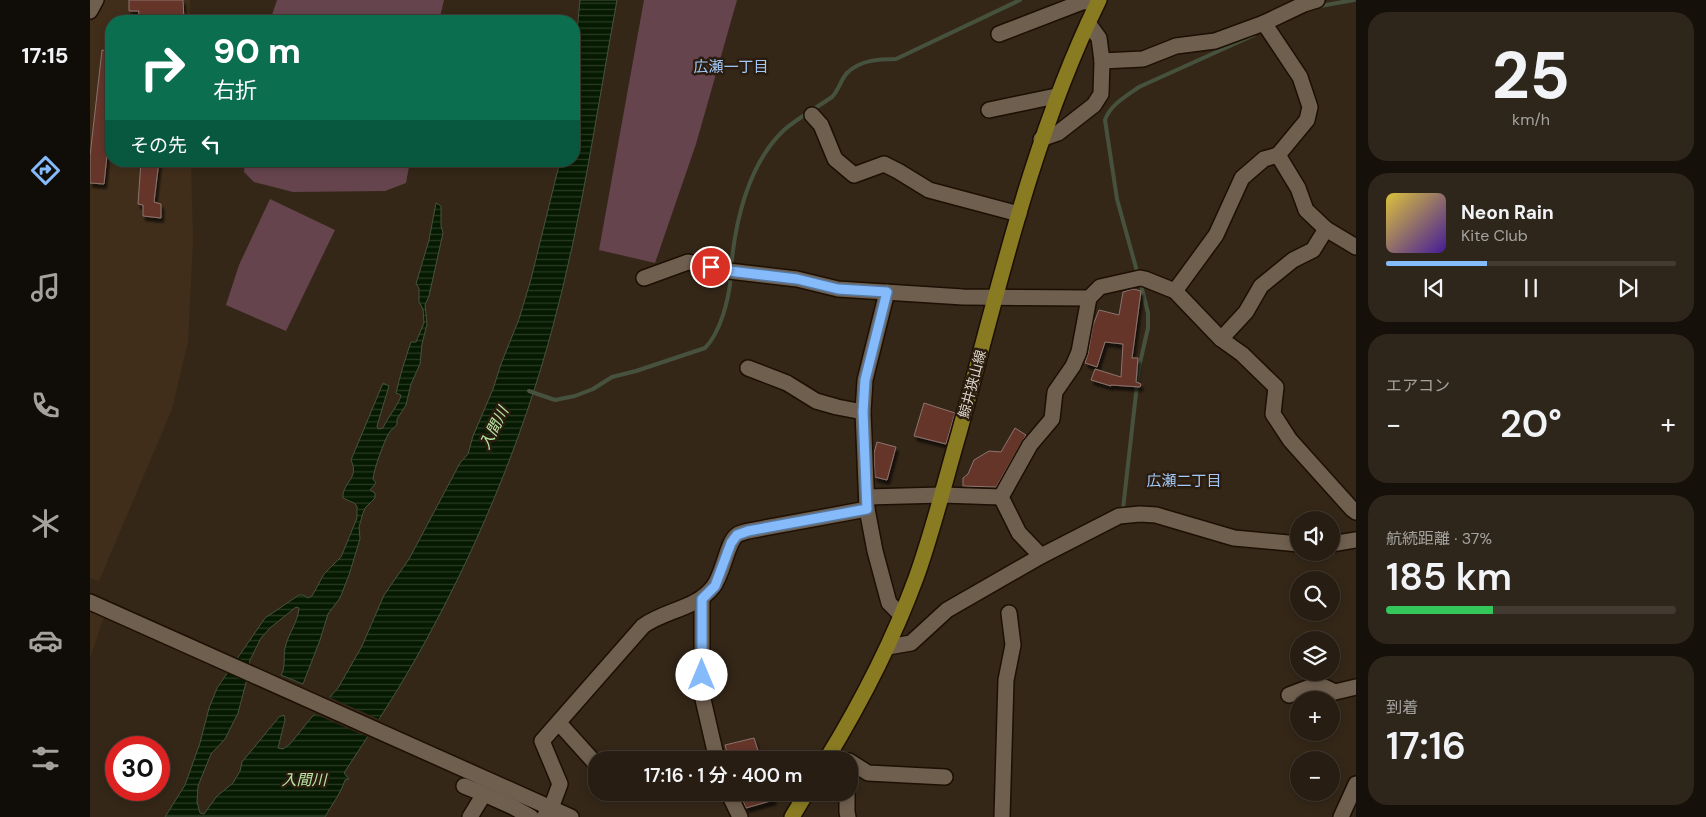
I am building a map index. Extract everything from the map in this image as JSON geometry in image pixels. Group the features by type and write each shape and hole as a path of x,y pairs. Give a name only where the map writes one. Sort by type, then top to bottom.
{"main road":[{"name":"鯨井狭山線","path":"832,751 888,647 917,575 942,495 1041,139 1056,96 1099,0"},
{"path":"792,817 802,801"}],"street":[{"path":"90,11 96,0"},
{"path":"999,34 1082,2 1099,0"},
{"path":"1102,61 1143,59 1176,46 1215,42 1267,27 1304,4"},
{"path":"1041,139 1058,133 1094,104 1101,94 1102,61 1099,38 1088,23"},
{"path":"1175,291 1216,235 1242,178 1264,160 1278,155 1307,120 1310,107 1300,77 1267,27"},
{"path":"989,110 1056,96"},
{"path":"812,115 821,125 835,159 854,175 884,164 929,190 1019,214"},
{"path":"1278,155 1298,188 1306,210 1326,229 1356,247"},
{"path":"1221,339 1246,312 1261,286 1293,260 1313,250 1326,229"},
{"path":"644,278 688,262 732,271 797,279 838,289 963,297 1088,298"},
{"path":"1001,497 1030,445 1052,419 1054,392 1073,366 1079,352 1088,298 1100,288 1145,278 1175,291 1221,339 1242,354 1276,387 1273,414 1290,440 1356,512"},
{"path":"887,292 865,380 863,412 867,503 875,551 889,603 901,615"},
{"path":"748,368 787,383 816,401 863,412"},
{"path":"547,812 560,784 542,742 644,626 652,619 702,599 715,586 731,543 737,535 867,503 942,495 1001,497"},
{"path":"1001,497 1019,533 1041,556"},
{"path":"888,647 911,643 947,610 1041,556 1119,516 1156,515 1234,538 1290,543"},
{"path":"1340,543 1356,540"},
{"path":"702,599 702,694 715,751"},
{"path":"90,602 450,762 547,812 571,817"},
{"path":"1002,817 1006,680 1013,645 1009,612"},
{"path":"1289,695 1318,684 1335,692 1356,687"},
{"path":"559,722 588,755"},
{"path":"858,767 868,772 944,777"},
{"path":"1341,817 1356,784"},
{"path":"464,786 513,806 531,817"},
{"path":"470,817 484,794"},
{"path":"732,801 740,817"},
{"path":"847,801 848,817"}],"shaded area":[{"path":"102,0 190,0 189,15 105,15 105,167 191,167 193,241 188,342 172,409 99,581 90,578 90,21"},
{"path":"277,0 444,0 440,15 272,15"},
{"path":"644,0 737,0 696,144 655,263 599,250"},
{"path":"244,167 409,167 406,183 385,191 293,192 254,182 244,172"},
{"path":"270,199 335,230 286,331 226,305 239,265"},
{"path":"90,611 104,617 90,658"}],"water":[{"name":"入間川","path":"580,0 617,0 588,164 563,286 527,413 494,498 437,621 407,675 344,773 349,779 345,780 325,817 165,817 185,785 217,688 265,618 299,595 308,598 312,596 324,574 341,557 357,518 357,506 343,498 343,493 353,472 351,460 383,383 389,386 377,426 378,429 383,428 398,402 401,395 396,393 411,342 416,342 424,323 423,309 419,302 419,288 416,284 429,240 436,203 441,206 443,233 429,296 425,305 427,324 420,364 411,384 406,405 397,419 397,424 387,437 375,469 373,479 376,483 370,490 375,493 375,498 365,508 363,513 359,527 360,539 349,575 340,598 328,614 303,684 281,675 284,666 285,648 299,608 296,607 270,628 261,638 250,660 238,713 225,739 211,754 198,786 197,802 200,813 204,814 217,796 233,783 240,771 242,762 279,717 284,715 285,720 278,748 283,749 290,744 338,688 362,646 384,595 409,559 460,463 468,454 473,436 519,319 531,279 559,167 580,167"}],"pier":[{"path":"327,696 381,720 370,738 312,713"}],"building":[{"path":"129,0 183,0 184,15 139,15 139,11 129,11"},
{"path":"102,50 105,51 106,167 104,184 90,183 90,156"},
{"path":"141,167 158,167 154,202 161,204 161,218 143,216 143,205 138,204"},
{"path":"1133,289 1141,291 1132,358 1138,358 1136,382 1141,384 1140,387 1111,386 1091,380 1095,369 1121,377 1123,344 1105,342 1097,367 1085,363 1093,325 1099,310 1119,315 1123,292"},
{"path":"924,403 955,413 946,444 914,436"},
{"path":"1015,428 1026,435 996,487 963,486 963,478 968,474 974,460 989,451 1001,452"},
{"path":"877,442 896,447 887,480 875,477 874,453"},
{"path":"754,738 758,751 727,751 725,745"},
{"path":"743,801 770,801 746,808"}],"waterway":[{"path":"731,269 740,213 752,177 761,159 784,130 832,97 845,75 858,65 876,60 896,59 1020,0"},
{"path":"1320,6 1354,0"},
{"path":"1138,275 1117,199 1105,120 1107,115 1119,101 1139,87 1254,35"},
{"path":"529,391 555,400 575,396 593,389 612,377 705,348 720,324 731,276"},
{"path":"1123,509 1139,367 1148,328 1148,313 1140,281"}],"district":[{"name":"広瀬一丁目","path":"731,67"},
{"name":"広瀬二丁目","path":"1184,481"}],"route":[{"path":"702,675 702,599 715,586 731,543 737,535 748,531 867,509 863,412 865,380 887,292 838,289 797,279 711,267"}]}
